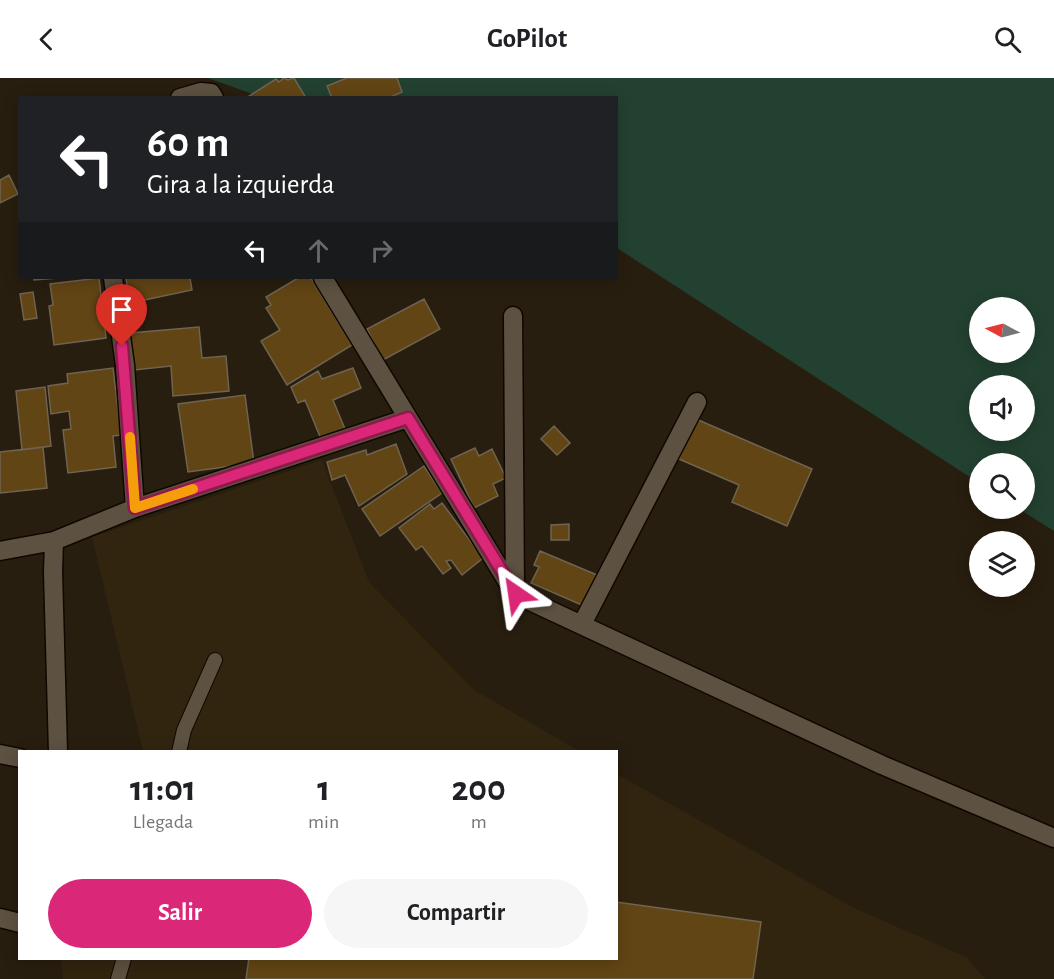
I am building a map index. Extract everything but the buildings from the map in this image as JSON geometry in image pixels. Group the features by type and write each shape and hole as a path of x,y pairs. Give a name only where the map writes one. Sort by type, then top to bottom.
{"street":[{"path":"187,96 201,92 211,93 213,96"},
{"path":"113,279 125,365 135,508"},
{"path":"324,279 516,594 882,765 1054,838"},
{"path":"513,316 516,594"},
{"path":"582,624 697,402"},
{"path":"0,551 54,541 135,508 408,418"},
{"path":"54,541 58,750"},
{"path":"0,754 18,758"},
{"path":"0,918 18,922"}],"lane":[{"path":"179,750 184,730 215,660"},
{"path":"117,979 123,960"}],"shaded area":[{"path":"322,460 369,582 474,690 577,750 143,750 92,537"},
{"path":"618,775 854,908 966,957 985,979 63,979 61,960 618,960"}],"green space":[{"path":"208,78 1054,78 1054,531 1035,519 1035,453 969,453 969,477 618,249 618,96 258,96"}],"slow traffic":[{"path":"130,437 135,508 193,489"}],"route":[{"path":"122,346 135,508 408,418 516,594"}]}
